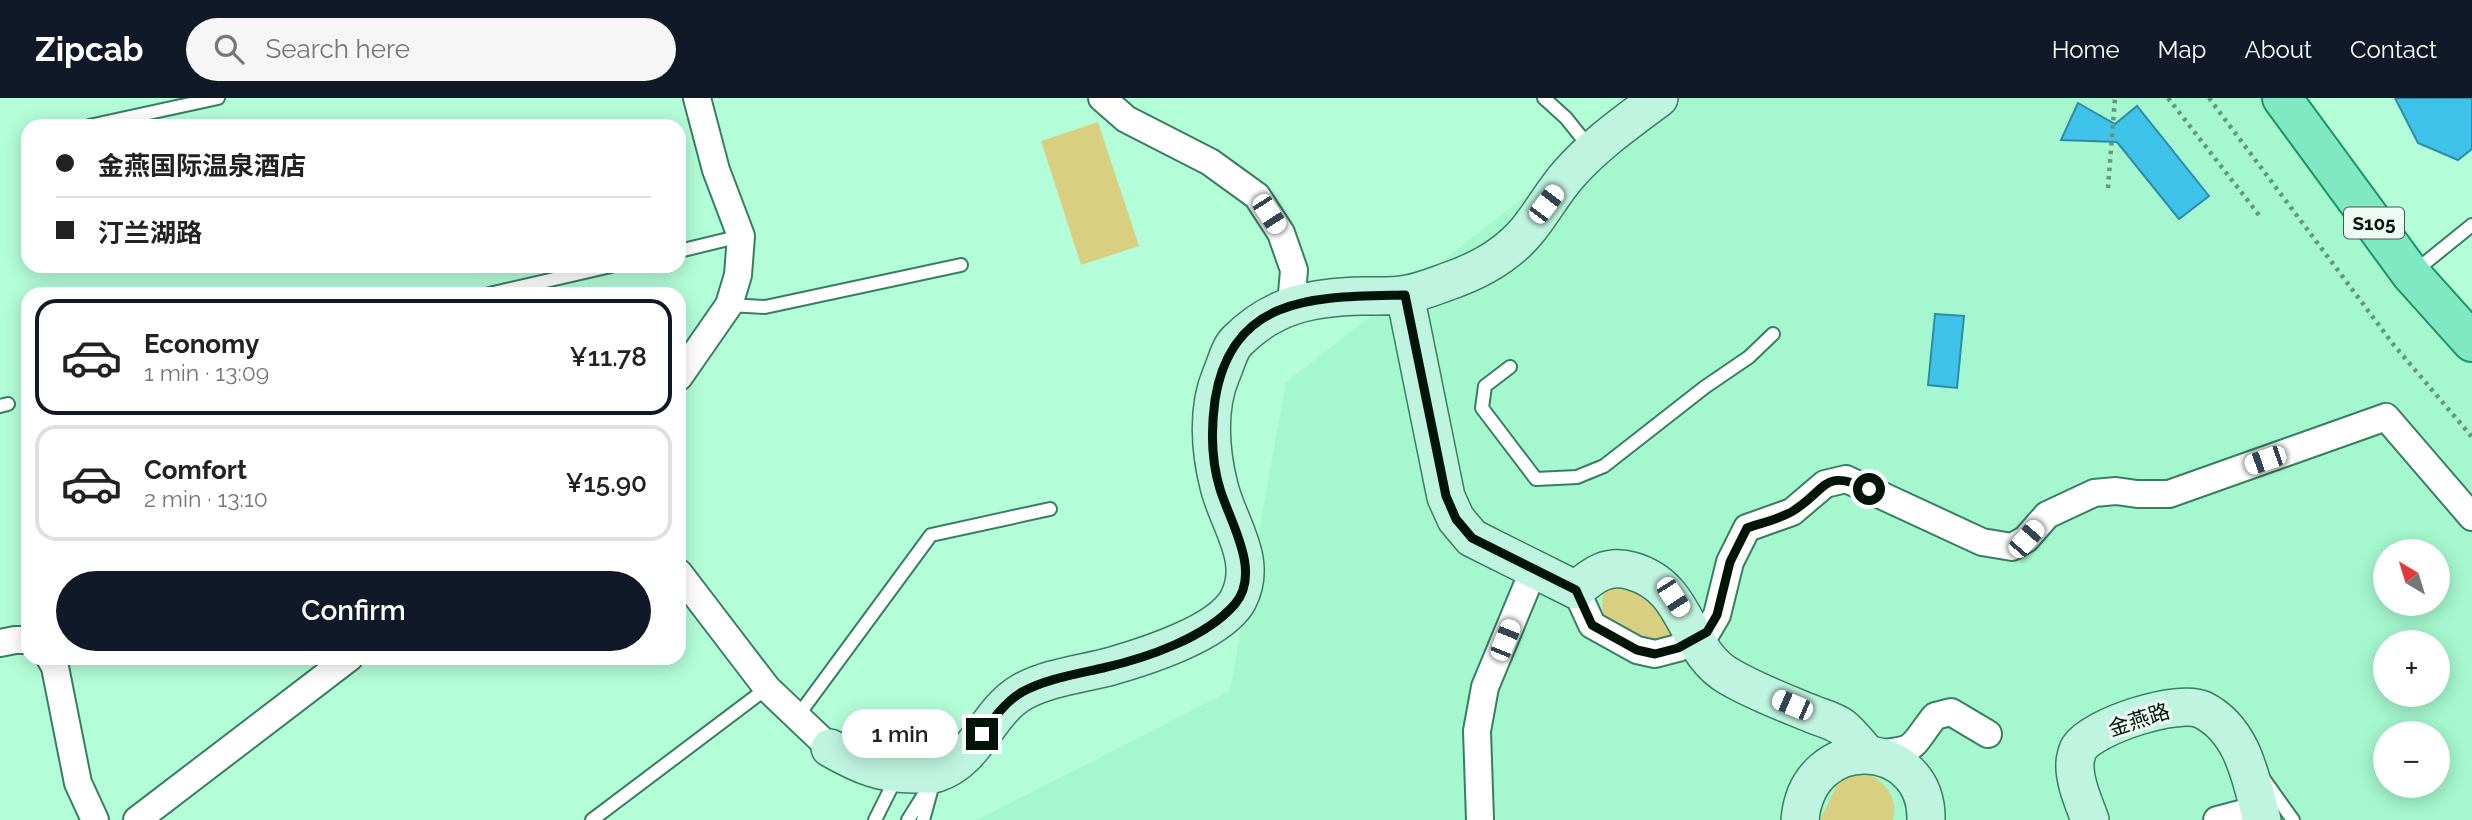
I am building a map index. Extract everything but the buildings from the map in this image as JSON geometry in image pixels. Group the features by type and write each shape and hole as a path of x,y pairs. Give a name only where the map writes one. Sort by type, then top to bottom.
{"main road":[{"name":"S105","path":"2282,98 2411,274 2472,342"}],"street":[{"path":"686,367 729,304 738,275 741,236 716,170 696,98"},
{"path":"1102,98 1126,119 1210,162 1257,196 1281,233 1294,270 1291,305"},
{"path":"686,582 766,688 830,748 863,767 897,775 937,774 968,754 996,714 1021,693 1060,678 1115,665 1175,644 1217,623 1237,601 1245,578 1243,550 1219,488 1213,458 1212,424 1218,383 1234,344 1262,318 1291,305 1328,296 1405,295 1452,280 1493,261 1526,232 1567,176 1592,151 1659,98"},
{"path":"1405,295 1446,496 1456,519 1472,538 1576,590 1592,625 1637,650 1655,654 1678,648 1707,632 1717,615 1730,562 1747,528 1792,512 1825,484 1846,479 1982,542 2012,547 2026,539 2047,515 2094,493 2116,491 2169,494 2386,417 2472,517"},
{"path":"1576,590 1602,570 1621,568 1647,575 1673,597 1685,615 1695,640 1727,676 1841,726 1867,754 1888,759 1906,771 1919,788 1926,808 1926,820"},
{"path":"1480,820 1477,732 1485,687 1534,569"},
{"path":"0,643 21,640"},
{"path":"54,665 78,783 96,820"},
{"path":"138,820 340,665"},
{"name":"金燕路","path":"2091,820 2079,789 2075,762 2080,747 2104,729 2152,711 2186,706 2203,710 2224,726 2243,751 2267,818"},
{"path":"1800,820 1801,802 1810,782 1826,766 1846,757 1906,751 1919,741 1935,716 1951,712 1988,734"},
{"name":"金燕路","path":"2105,820 2105,810 2086,762 2100,744 2154,723 2188,717 2202,722 2214,742 2229,772 2235,799 2267,818"},
{"path":"2217,820 2267,818"}],"lane":[{"path":"121,119 218,98"},
{"path":"1544,98 1566,118 1592,151"},
{"path":"2411,274 2472,225"},
{"path":"686,248 741,236"},
{"path":"729,304 765,307 961,265"},
{"path":"520,287 580,273"},
{"path":"1510,367 1485,386 1482,408 1536,479 1577,477 1604,466 1705,387 1749,357 1773,334"},
{"path":"797,717 931,535 1050,509"},
{"path":"592,820 766,688"},
{"path":"908,820 937,774"},
{"path":"923,820 937,774"},
{"path":"875,820 897,775"}],"path":[{"path":"2108,188 2115,98"},
{"path":"2168,98 2259,215"},
{"path":"2209,98 2393,344 2472,437"}],"shaded area":[{"path":"1652,98 2266,98 2472,345 2472,820 977,820 1230,691 1286,382"},
{"path":"1098,122 1139,246 1081,265 1041,141"},
{"path":"1619,583 1660,597 1679,630 1669,641 1635,636 1603,619 1604,588"},
{"path":"1846,766 1865,772 1882,783 1893,799 1893,820 1820,820"}],"water":[{"path":"2395,98 2472,98 2472,149 2458,160 2418,143"},
{"path":"2078,103 2115,124 2137,106 2209,196 2179,219 2117,142 2061,140"},
{"path":"1935,314 1964,316 1957,388 1928,385"}],"route":[{"path":"982,734 996,714 1021,693 1060,678 1115,665 1175,644 1217,623 1237,601 1245,578 1243,550 1219,488 1213,458 1212,424 1218,383 1234,344 1262,318 1291,305 1328,296 1405,295 1446,496 1456,519 1472,538 1576,590 1592,625 1637,650 1655,654 1678,648 1707,632 1717,615 1730,562 1747,528 1792,512 1825,484 1846,479 1869,489"}]}
